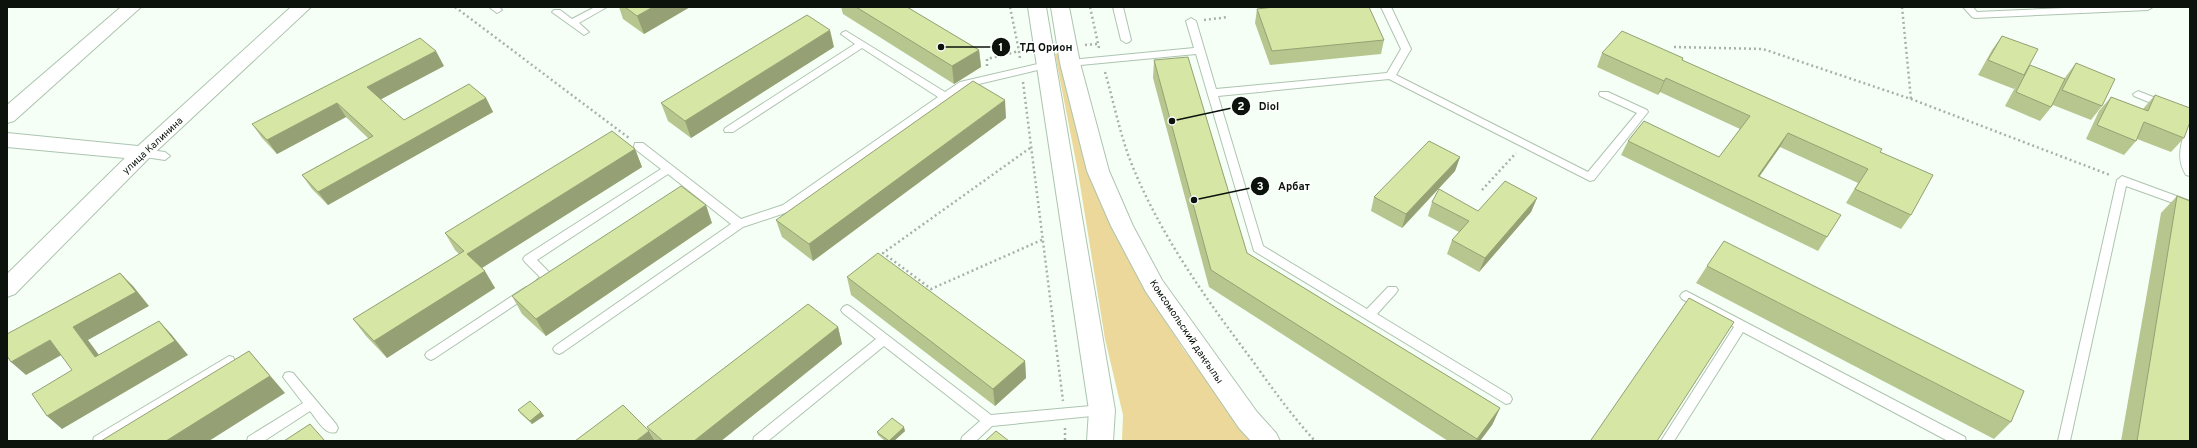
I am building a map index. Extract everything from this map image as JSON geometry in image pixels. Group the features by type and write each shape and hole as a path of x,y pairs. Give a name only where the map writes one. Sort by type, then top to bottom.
{"street":[{"path":"7,116 132,7"},
{"name":"улица Калинина","path":"7,288 142,153 302,7"},
{"path":"1036,7 1102,410 1100,441"},
{"name":"Комсомольский даңғылы","path":"1060,7 1070,63 1098,171 1122,226 1154,286 1248,420 1267,441"},
{"path":"7,140 142,153"}],"lane":[{"path":"572,23 602,7"},
{"path":"1118,7 1126,40"},
{"path":"1386,7 1406,49 1390,76"},
{"path":"1968,7 1975,15 2148,7"},
{"path":"557,12 584,32"},
{"path":"1192,21 1258,248 1506,399"},
{"path":"846,34 945,97"},
{"path":"729,130 862,44"},
{"path":"1070,63 1200,51"},
{"path":"559,349 739,224 787,208 963,84 1046,65"},
{"path":"1213,93 1390,76 1590,176 1643,112 1604,94"},
{"path":"2138,94 2182,112 2190,121"},
{"path":"2190,129 2183,159 2185,166 2190,172"},
{"path":"639,146 739,224"},
{"path":"142,153 165,156"},
{"path":"431,355 548,278 529,259 669,169"},
{"path":"2064,441 2122,180 2190,205"},
{"path":"1369,315 1392,290"},
{"path":"1686,296 1956,440"},
{"path":"848,310 989,421"},
{"path":"1667,441 1741,325"},
{"path":"759,441 884,339"},
{"path":"99,441 229,361"},
{"path":"288,377 332,428"},
{"path":"253,441 311,404"},
{"path":"967,441 989,421 1102,410"}],"path":[{"path":"455,7 639,146"},
{"path":"1010,7 1019,51"},
{"path":"1090,7 1102,60 1132,164 1156,217 1189,274 1301,426 1315,441"},
{"path":"1902,7 1911,99"},
{"path":"1192,21 1228,17"},
{"path":"1674,47 1763,49 1911,99 2122,180"},
{"path":"1482,190 1524,144"},
{"path":"1044,240 931,289 883,253 1030,148 1044,240 1061,374 1065,441"}],"shaded area":[{"path":"1062,53 1090,176 1140,282 1184,350 1255,441 1122,441 1123,415 1105,339 1078,172 1055,54"}],"building":[{"path":"625,7 653,7 637,16"},
{"path":"856,7 907,7 979,50 952,66"},
{"path":"1274,7 1369,7 1384,40 1272,51 1257,9"},
{"path":"807,15 830,30 685,121 661,103"},
{"path":"1622,31 1683,58 1682,60 1882,149 1880,152 1933,175 1911,215 1855,189 1868,169 1788,133 1758,176 1841,215 1827,237 1628,141 1644,121 1719,157 1750,116 1666,78 1664,81 1602,53"},
{"path":"2002,36 2038,49 2024,75 1988,60"},
{"path":"420,38 436,51 367,87 404,120 469,84 486,98 318,192 302,175 373,136 337,103 267,140 252,124"},
{"path":"1188,57 1247,253 1500,408 1477,439 1211,270 1154,60"},
{"path":"2076,63 2115,79 2102,106 2062,90"},
{"path":"2030,65 2065,79 2051,107 2016,92"},
{"path":"973,81 1005,100 809,244 776,220"},
{"path":"2155,95 2190,108 2190,122 2184,138 2144,122 2136,141 2097,125 2111,97 2148,111"},
{"path":"612,131 635,149 467,254 485,271 374,341 353,319 464,251 445,233"},
{"path":"1429,141 1460,157 1406,214 1374,197"},
{"path":"1505,181 1537,198 1485,258 1452,240 1469,221 1432,202 1439,189 1478,211"},
{"path":"681,186 706,205 536,319 512,296"},
{"path":"2177,196 2190,201 2190,441 2137,441"},
{"path":"1724,241 2024,391 2011,422 1707,266"},
{"path":"878,253 1025,361 993,389 847,277"},
{"path":"120,273 136,292 73,327 95,357 159,321 175,341 47,416 32,394 72,370 50,340 11,362 7,356 7,334"},
{"path":"1689,298 1734,322 1657,441 1591,440"},
{"path":"808,304 838,327 694,441 663,441 647,427"},
{"path":"249,351 270,376 166,441 101,441"},
{"path":"530,401 541,412 530,421 518,410"},
{"path":"623,405 649,431 636,441 575,441"},
{"path":"892,418 904,427 889,441 877,432"},
{"path":"310,424 325,441 284,441"},
{"path":"996,431 1009,441 985,441"}],"place":[{"name":"ТД Орион","path":"941,47"},
{"name":"Diol","path":"1172,121"},
{"name":"Арбат","path":"1194,200"}]}
